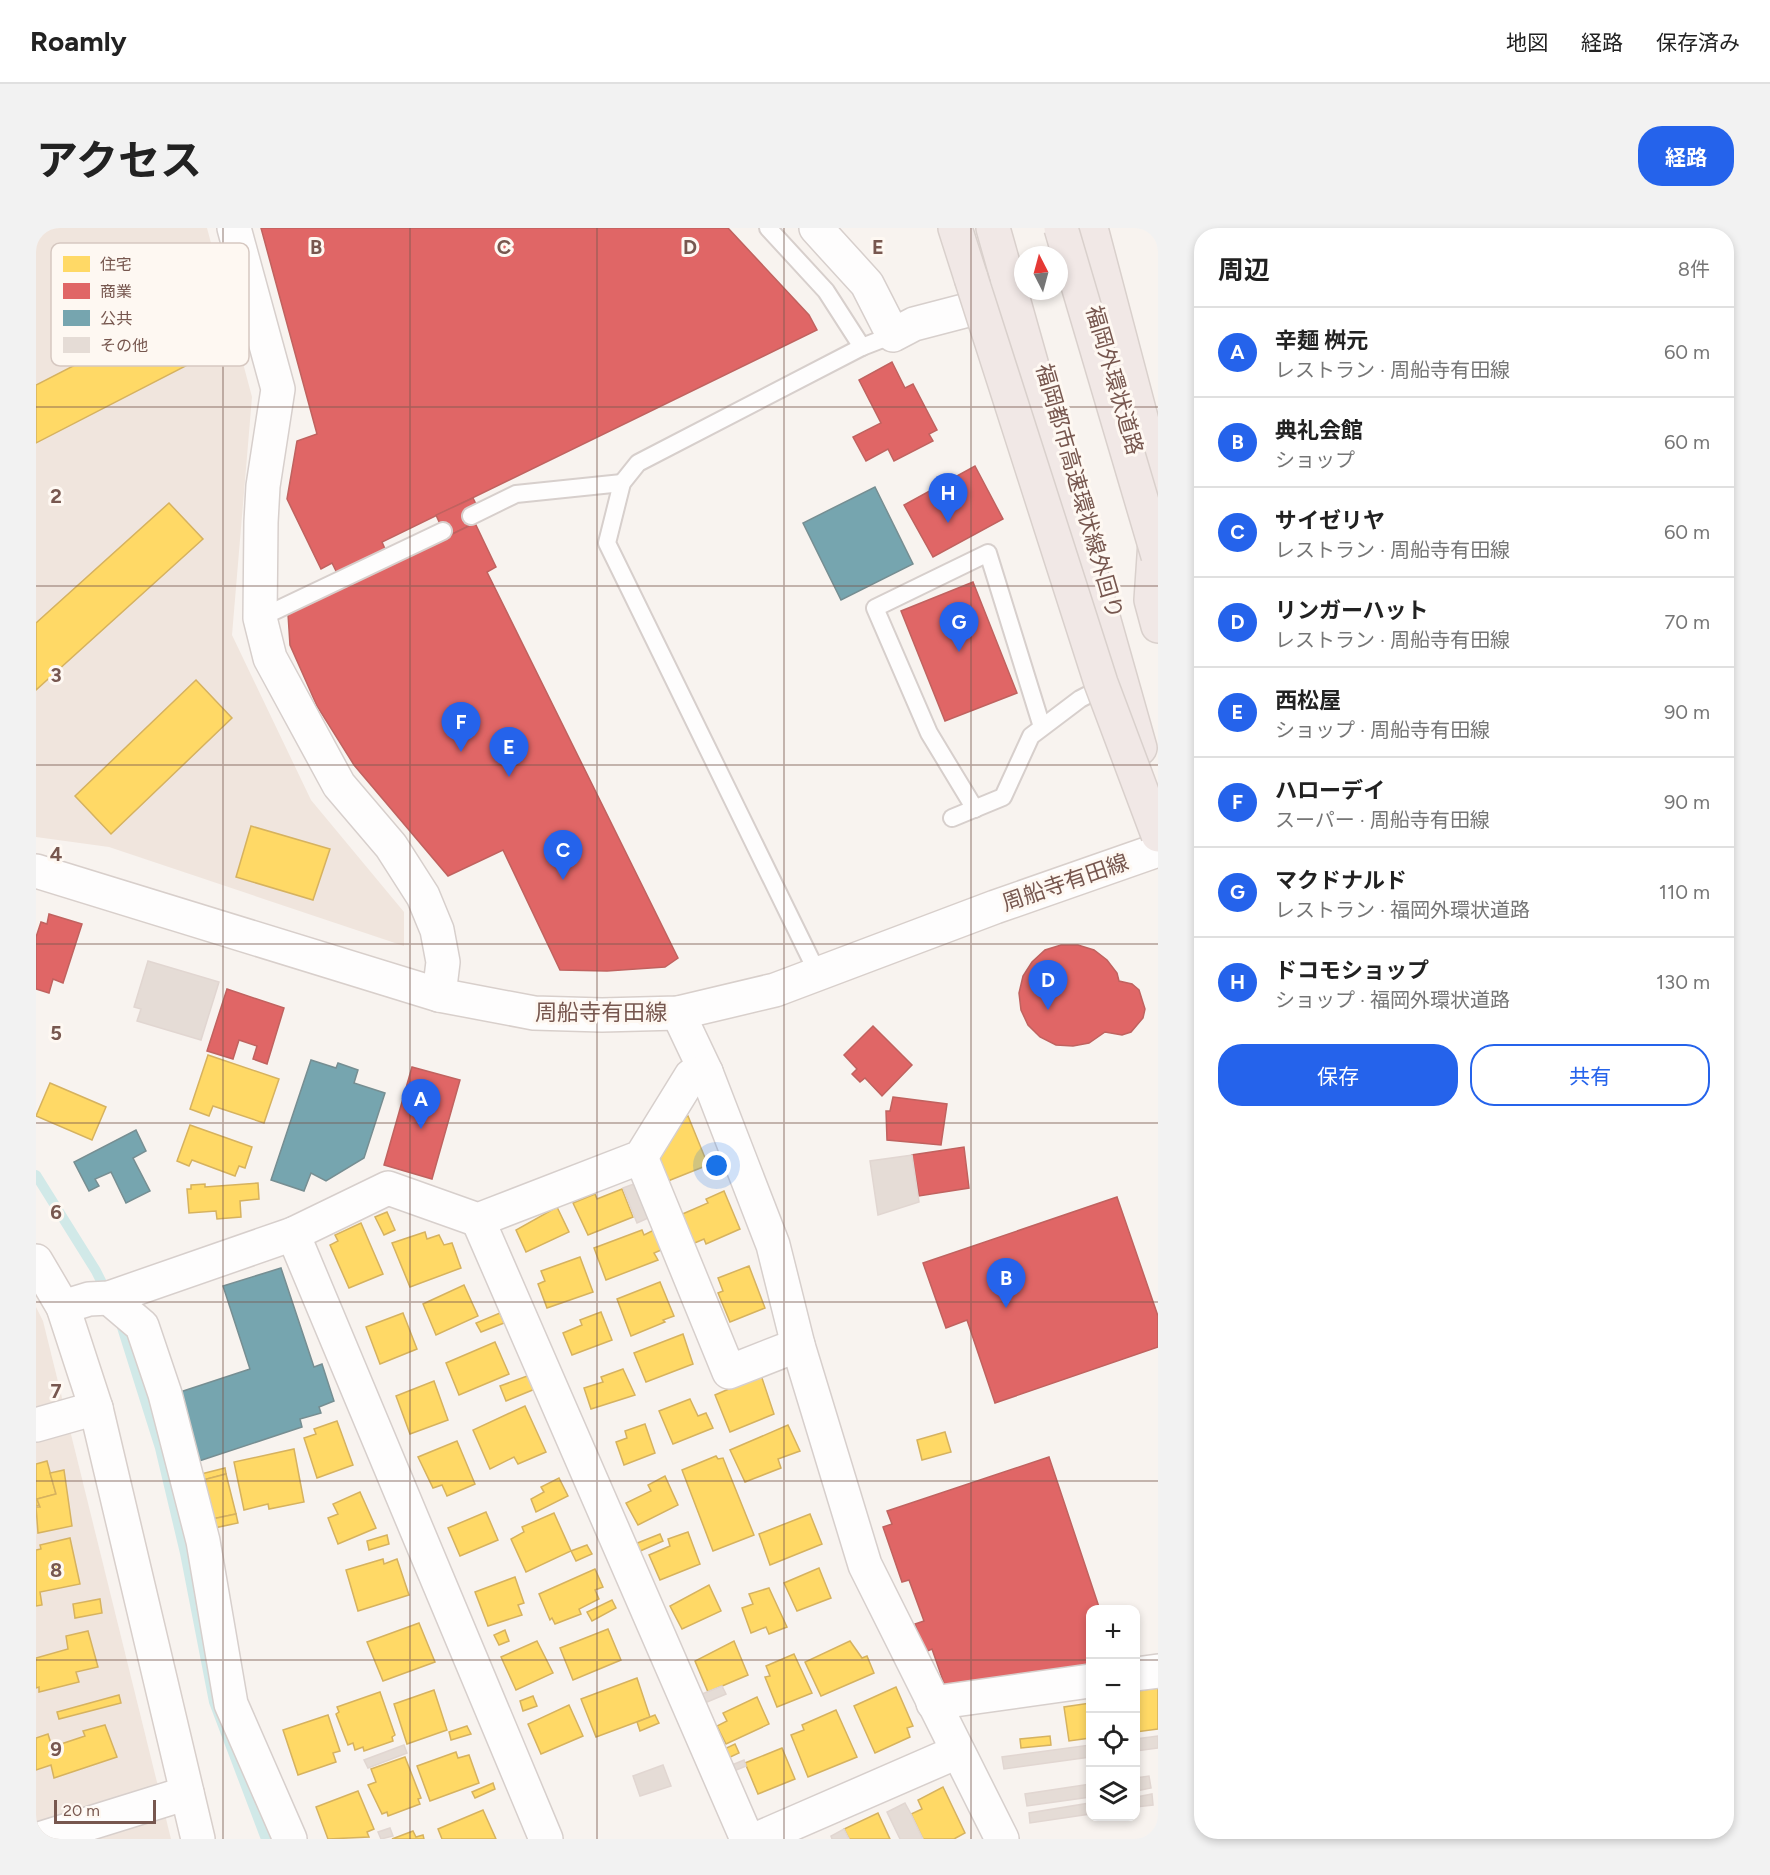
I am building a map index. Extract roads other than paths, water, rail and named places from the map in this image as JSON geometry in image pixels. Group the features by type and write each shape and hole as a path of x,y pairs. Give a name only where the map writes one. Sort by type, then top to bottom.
{"highway":[{"path":"955,228 1101,682 1158,835"},
{"path":"993,228 1119,680 1158,808"},
{"name":"福岡都市高速環状線外回り","path":"1002,228 1158,755"},
{"path":"1061,228 1157,537 1151,600 1158,626"},
{"name":"福岡外環状道路","path":"1071,228 1157,537"},
{"path":"1091,228 1158,482"}],"street":[{"path":"234,228 238,243"},
{"path":"816,228 867,284 893,335 914,324 987,305 1011,289"},
{"path":"249,283 278,389 263,486 260,618 270,658 339,785 391,846 423,896 437,930 443,962 439,995"},
{"name":"周船寺有田線","path":"36,871 439,995 534,1013 678,1012 737,1001 818,974 995,907 1158,850"},
{"path":"678,1012 706,1072 773,1245 798,1345 865,1565 1002,1839"},
{"path":"87,1301 293,1234 388,1188 478,1220 641,1157 691,1076 706,1072"},
{"path":"641,1157 729,1372 798,1345"},
{"path":"478,1220 747,1839"},
{"path":"293,1234 546,1839"},
{"path":"36,1261 87,1301 142,1326 165,1394 203,1542 231,1704 290,1839"},
{"path":"87,1301 96,1408 198,1839"},
{"path":"36,1425 96,1408"},
{"path":"1140,1673 1158,1671"},
{"path":"933,1703 1086,1682"},
{"path":"757,1839 957,1752"},
{"path":"39,1839 187,1793"}],"lane":[{"path":"768,228 826,291 862,347"},
{"path":"818,974 607,543 622,483 638,463 862,347 893,335"},
{"path":"471,516 516,494 622,483"},
{"path":"260,618 443,531"},
{"path":"975,809 929,733 875,608 988,553 1042,727"},
{"path":"952,818 1003,797 1031,736 1080,699 1119,680"}],"waterway":[{"path":"36,1175 96,1271 107,1293"},
{"path":"120,1321 160,1448 185,1553 214,1702 266,1839"}],"place":[{"name":"ドコモショップ","path":"948,523"},
{"name":"マクドナルド","path":"959,652"},
{"name":"ハローデイ","path":"461,752"},
{"name":"西松屋","path":"509,777"},
{"name":"サイゼリヤ","path":"563,880"},
{"name":"リンガーハット","path":"1048,1010"},
{"name":"辛麺 桝元","path":"421,1129"},
{"name":"典礼会館","path":"1006,1308"}]}
